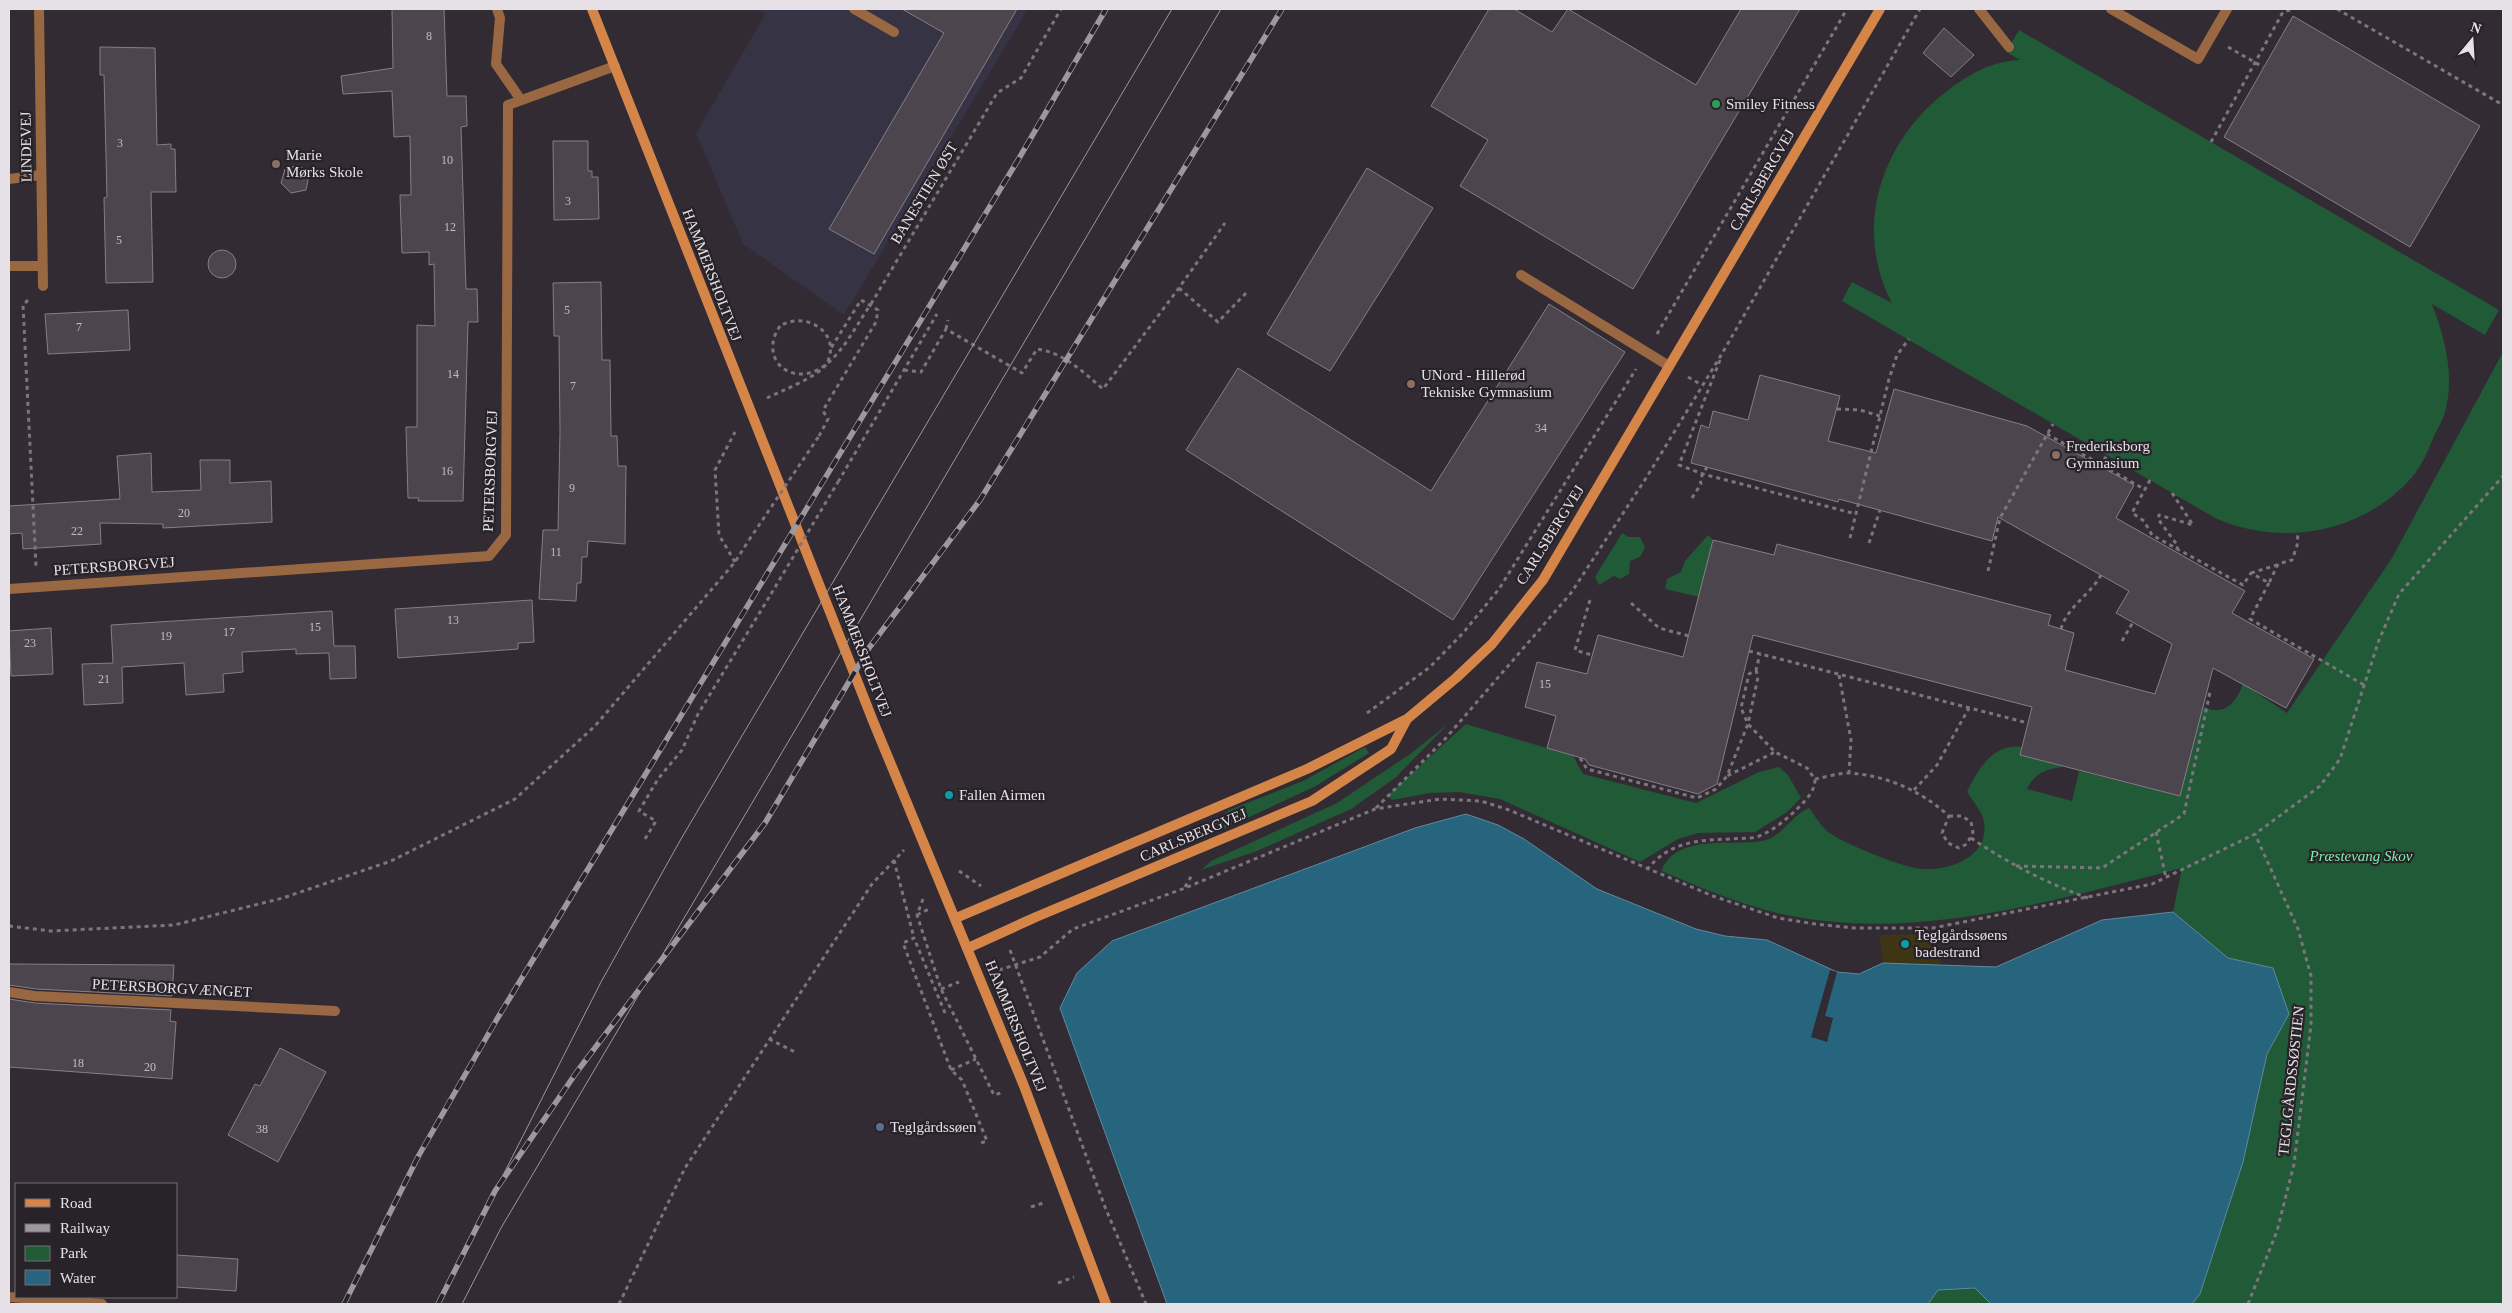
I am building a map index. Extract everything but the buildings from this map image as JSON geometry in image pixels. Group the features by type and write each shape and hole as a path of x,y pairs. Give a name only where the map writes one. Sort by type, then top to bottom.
{"street":[{"name":"LINDEVEJ","path":"39,9 43,286"},
{"path":"497,9 500,18 496,64 521,100 615,66"},
{"name":"HAMMERSHOLTVEJ","path":"592,9 873,721 1024,1086 1106,1304"},
{"path":"854,9 894,32"},
{"name":"CARLSBERGVEJ","path":"956,918 1307,769 1407,719 1492,644 1543,580 1880,9"},
{"path":"1978,9 2009,47"},
{"path":"2111,9 2198,58 2226,9"},
{"name":"PETERSBORGVEJ","path":"9,589 488,556 506,535 508,105 521,100"},
{"path":"9,179 41,174"},
{"path":"9,266 42,266"},
{"path":"1521,275 1670,366"},
{"name":"CARLSBERGVEJ","path":"968,948 1036,917 1312,801 1392,749 1407,719"},
{"name":"PETERSBORGVÆNGET","path":"9,992 35,996 335,1011"},
{"path":"22,1298 102,1304"}],"path":[{"name":"BANESTIEN ØST","path":"831,348 825,334 814,323 800,319 789,320 780,326 774,336 772,352 776,361 786,371 802,374 822,367 842,348 997,92 1021,78 1060,9"},
{"path":"1364,715 1430,667 1463,633 1499,589 1646,351 1847,9"},
{"path":"1376,809 1445,739 1571,593 1648,475 1723,352 1920,9"},
{"path":"2211,142 2283,12 2294,9"},
{"path":"2337,9 2503,105"},
{"path":"2232,50 2263,67"},
{"path":"946,329 1022,373 1037,349 1054,351 1067,359 1103,389 1225,223"},
{"path":"37,587 23,305 43,286"},
{"path":"1179,288 1218,322 1248,291"},
{"path":"9,926 51,931 174,925 283,898 391,861 515,799 595,726 735,562 819,436 828,419 823,411 876,322 878,310 861,300 831,348 827,363 818,372 748,407"},
{"path":"645,839 656,821 639,811 658,779 682,750 698,714 938,314"},
{"path":"904,370 921,372 946,329 948,320"},
{"path":"1850,538 1897,355 1909,339"},
{"path":"1723,352 1679,465 1702,474 1856,514"},
{"path":"1837,409 1860,410 1880,416"},
{"path":"1988,571 2000,518 2053,424"},
{"path":"2047,434 2144,489"},
{"path":"727,448 715,470 719,535 735,562"},
{"path":"2101,466 2106,455"},
{"path":"1692,498 1701,484 1700,479 1706,467"},
{"path":"1146,1304 1106,1207 1016,963 1040,957 1073,929 1185,888 1376,809 1440,799 1481,802 1510,810 1647,870 1713,896 1778,918 1854,928 1932,928 2089,899 2152,884 2255,834 2320,786 2340,759 2379,640 2400,594 2503,476"},
{"path":"2150,480 2132,513 2144,521 2152,535 2176,550 2244,585 2250,573 2292,560 2297,546 2298,533"},
{"path":"2172,493 2193,525 2160,515 2158,519 2178,546 2176,550"},
{"path":"1869,543 1880,510"},
{"path":"2278,564 2250,619 2364,685"},
{"path":"2250,573 2269,583"},
{"path":"2061,629 2064,620 2094,588 2101,575"},
{"path":"1590,600 1575,650 1592,655"},
{"path":"1631,603 1659,628 1689,636"},
{"path":"2122,641 2133,622"},
{"path":"1748,651 2028,724"},
{"path":"1728,776 1748,724 1758,677 1756,670 1760,654"},
{"path":"1647,870 1654,860 1680,844 1707,839 1756,837 1766,833 1790,816 1805,802 1815,787 1816,779 1807,768 1775,752 1748,724 1741,708 1749,674 1756,670"},
{"path":"1840,675 1851,740 1848,773"},
{"path":"2016,866 2102,868 2184,814 2210,692"},
{"path":"1914,790 1937,765 1969,708"},
{"path":"1580,758 1587,769 1697,798 1716,789 1728,776 1775,752"},
{"path":"2187,767 2194,768"},
{"path":"1816,779 1848,773 1883,778 1914,790 1949,816 1962,816 1971,822 1974,832 1967,844 1959,848 1948,843 1942,833 1949,816"},
{"path":"2156,832 2166,878"},
{"path":"619,1304 685,1168 768,1039 872,884 920,833"},
{"name":"TEGLGÅRDSSØSTIEN","path":"2248,1304 2277,1231 2294,1164 2312,1025 2311,976 2298,929 2255,834"},
{"path":"1970,838 2016,866 2057,887 2089,899"},
{"path":"894,860 914,938 945,1013"},
{"path":"935,869 917,915 941,989 994,1095"},
{"path":"914,938 903,943 951,1070 962,1080 987,1141 978,1144"},
{"path":"768,1039 797,1053"},
{"path":"951,1070 976,1059"}],"shaded area":[{"path":"756,9 1028,9 844,315 743,244 696,133 765,15"}],"green space":[{"path":"2019,30 2499,310 2485,335 2432,304 2441,330 2447,357 2449,371 2448,398 2443,418 2422,462 2413,476 2393,495 2371,511 2321,530 2294,533 2267,532 2241,527 2215,518 1842,301 1852,282 1892,303 1880,274 1875,245 1875,215 1880,187 1890,160 1905,134 1924,111 1947,91 1964,79 1990,66 2020,60 2006,52"},
{"name":"Præstevang Skov","path":"2503,352 2503,1304 2192,1304 2200,1294 2243,1162 2267,1054 2289,1014 2273,968 2228,958 2173,912 2182,868 2085,893 1986,914 1886,924 1836,922 1786,915 1738,902 1661,871 1669,859 1680,850 1693,846 1766,840 1778,834 1798,815 1809,808 1828,832 1847,843 1887,860 1921,869 1945,867 1957,863 1976,851 1982,842 1984,831 1982,815 1967,792 1976,775 1988,759 2003,749 2012,747 2022,747 2020,755 2064,767 2042,772 2033,779 2027,789 2072,801 2079,771 2179,796 2203,706 2210,709 2223,709 2237,697 2243,684 2287,713 2392,558"},
{"path":"1622,533 1628,537 1640,537 1645,547 1640,557 1630,561 1629,574 1620,579 1614,576 1599,585 1595,577"},
{"path":"1708,535 1713,540 1699,597 1665,589 1667,579 1681,572 1685,561"},
{"path":"1448,724 1395,778 1351,809 1257,851 1201,870 1211,861 1337,803 1410,754"},
{"path":"1466,724 1573,756 1583,774 1696,803 1759,772 1779,767 1788,775 1801,798 1787,812 1755,832 1698,833 1678,839 1640,862 1500,799 1459,792 1430,793 1392,800 1388,795"},
{"path":"1365,747 1369,753 1314,787 1197,841 1198,836 1229,810 1303,781"},
{"path":"1975,1288 1991,1304 1928,1304 1938,1290"}],"sand":[{"name":"Teglgårdssøens badestrand","path":"1928,934 1932,952 1940,953 1941,964 1883,963 1879,935"}],"water":[{"path":"1466,814 1498,825 1524,839 1597,889 1696,929 1725,936 1767,940 1837,972 1859,974 1883,963 1996,967 2102,920 2173,912 2228,958 2273,968 2289,1014 2267,1054 2243,1162 2200,1294 2192,1304 1991,1304 1975,1288 1938,1290 1928,1304 1167,1304 1060,1008 1077,973 1112,941 1415,828"}],"pier":[{"path":"1830,970 1837,972 1825,1016 1833,1018 1827,1042 1811,1037"}],"tram line":[{"path":"495,1191 601,982 681,839 1172,9"},
{"path":"462,1304 501,1228 1221,9"}],"railway":[{"path":"344,1304 419,1155 497,1019 1018,160 1106,9"},
{"path":"438,1304 495,1191 576,1073 765,823 869,648 980,500 1282,9"}],"place":[{"name":"Smiley Fitness","path":"1716,104"},
{"name":"Marie Mørks Skole","path":"276,164"},
{"name":"UNord - Hillerød Tekniske Gymnasium","path":"1411,384"},
{"name":"Frederiksborg Gymnasium","path":"2056,455"},
{"name":"Fallen Airmen","path":"949,795"},
{"name":"Teglgårdssøens badestrand","path":"1905,944"},
{"name":"Teglgårdssøen","path":"880,1127"}]}
